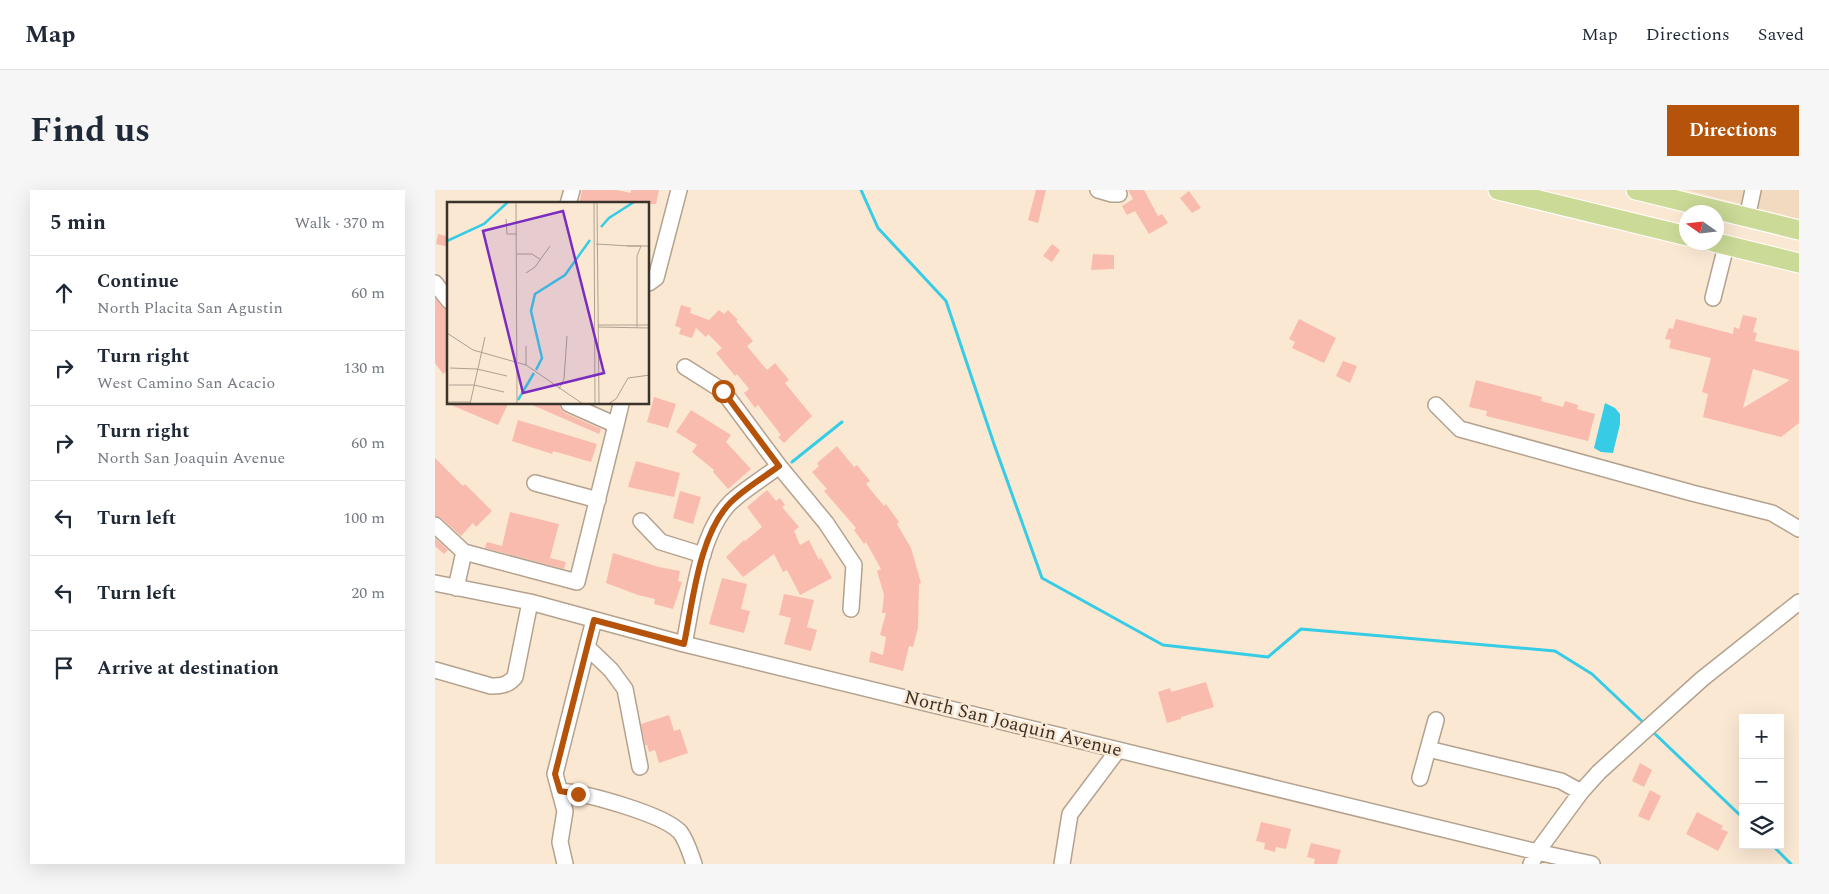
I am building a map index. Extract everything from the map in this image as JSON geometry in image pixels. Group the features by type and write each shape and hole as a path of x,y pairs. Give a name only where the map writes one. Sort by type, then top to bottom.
{"main road":[{"path":"1498,190 1679,234"},
{"path":"1636,190 1799,230"},
{"path":"1724,245 1799,264"}],"street":[{"path":"650,282 656,278 679,190"},
{"path":"1099,190 1119,194"},
{"path":"1747,218 1755,190"},
{"path":"1713,298 1718,250"},
{"path":"435,283 447,298"},
{"path":"685,367 723,391 779,466 826,523 854,565 851,609"},
{"path":"571,405 616,425"},
{"path":"435,525 464,552 577,582 621,405"},
{"path":"1436,405 1460,429 1692,493 1772,512 1799,529"},
{"path":"684,644 703,555 714,525 731,502 779,466"},
{"path":"535,483 598,500"},
{"path":"641,521 661,542 703,555"},
{"path":"457,588 464,552"},
{"name":"North San Joaquin Avenue","path":"435,583 530,602 684,644 1118,750 1534,858 1592,864"},
{"path":"435,670 491,686 509,683 515,677 530,602"},
{"path":"1534,858 1581,792 1599,772 1702,679 1799,602"},
{"path":"565,864 560,842 565,811 555,774 594,620"},
{"path":"587,646 611,670 625,689 640,767"},
{"path":"1420,778 1436,720"},
{"path":"1428,749 1561,781 1581,792"},
{"path":"1062,864 1070,814 1118,750"},
{"path":"560,791 597,799 670,825 683,836 694,864"}],"shaded area":[{"path":"1687,190 1799,190 1799,219"}],"water":[{"path":"1605,403 1615,408 1620,414 1620,424 1613,453 1601,452 1594,448"}],"building":[{"path":"582,190 617,190 631,193 631,190 659,190 656,204 650,204 650,202 579,202"},
{"path":"1036,190 1046,190 1038,223 1028,220"},
{"path":"1128,190 1144,190 1158,216 1162,214 1168,223 1149,234 1135,211 1127,215 1122,206 1133,199"},
{"path":"1189,191 1201,208 1192,213 1180,198"},
{"path":"438,234 447,236 447,247 436,244"},
{"path":"1052,244 1060,250 1052,262 1043,256"},
{"path":"1093,254 1114,255 1114,269 1091,270"},
{"path":"435,298 447,310 447,371 443,374 435,363"},
{"path":"681,305 691,308 690,313 709,320 719,310 724,314 728,310 738,320 736,321 753,341 747,346 767,370 775,363 789,380 785,383 812,416 784,443 778,437 781,435 758,405 755,408 744,393 749,389 737,374 735,376 716,353 722,348 708,334 706,337 696,328 692,338 679,334 681,328 675,326"},
{"path":"1743,315 1757,318 1753,332 1757,333 1755,341 1799,351 1799,423 1781,437 1703,417 1708,394 1702,392 1711,358 1669,348 1671,340 1665,339 1669,328 1673,329 1676,319 1733,334 1734,327 1739,329","holes":["1753,369 1790,380 1743,408"]},
{"path":"1299,319 1336,338 1324,363 1292,348 1295,342 1289,339"},
{"path":"1343,361 1357,366 1350,383 1336,376"},
{"path":"1476,380 1542,397 1541,401 1563,407 1565,401 1578,405 1577,409 1595,414 1588,441 1486,416 1487,411 1469,407"},
{"path":"654,397 676,404 668,428 647,422"},
{"path":"451,405 508,405 498,425"},
{"path":"532,405 560,405 565,413 601,429 599,434"},
{"path":"691,410 731,435 726,442 751,469 728,489 713,472 714,470 692,452 697,445 676,432"},
{"path":"518,420 597,444 591,462 553,451 552,454 512,441"},
{"path":"837,446 854,467 857,465 870,481 866,484 884,506 886,504 899,522 897,524 911,548 921,583 919,584 918,628 913,647 909,646 903,671 869,662 871,651 883,655 886,637 880,635 886,613 882,613 884,595 877,571 881,569 866,542 864,544 854,530 856,528 824,491 827,489 812,472 819,466 817,463"},
{"path":"435,458 492,511 476,527 473,523 461,536 441,518 435,516"},
{"path":"636,461 680,473 674,497 628,487"},
{"path":"767,490 776,501 780,498 785,505 782,507 799,527 794,531 800,545 809,540 819,560 821,558 832,578 800,595 787,570 783,572 774,554 743,577 726,557 744,540 762,527 747,507"},
{"path":"680,491 701,497 693,524 673,518"},
{"path":"510,512 559,524 550,558 566,562 564,569 485,548 487,542 502,546"},
{"path":"435,538 448,550 444,554 435,546"},
{"path":"613,553 659,567 680,571 678,581 682,582 673,609 654,604 655,599 606,583"},
{"path":"722,578 747,584 741,609 750,611 744,633 709,624"},
{"path":"784,594 814,600 807,627 817,630 811,651 784,644 791,618 779,615"},
{"path":"1206,682 1214,707 1167,723 1158,692 1170,688 1171,692"},
{"path":"669,715 674,731 680,729 688,753 659,763 655,750 649,752 647,745 645,745 641,724"},
{"path":"1640,763 1652,770 1644,787 1632,781"},
{"path":"1650,790 1661,796 1649,821 1638,816"},
{"path":"1697,812 1723,826 1721,829 1728,832 1718,851 1686,834"},
{"path":"1261,822 1291,829 1286,849 1276,847 1275,852 1264,849 1265,843 1256,841"},
{"path":"1311,843 1341,850 1337,864 1314,864 1315,859 1307,857"}],"waterway":[{"path":"861,190 878,228 946,301 1042,578 1163,645 1268,657 1301,629 1555,651 1592,674 1646,725"},
{"path":"792,462 842,422"},
{"path":"1652,731 1739,814"},
{"path":"1776,849 1791,864"}],"route":[{"path":"578,794 560,791 555,774 594,620 684,644 703,555 717,518 731,502 779,466 723,391"}]}
